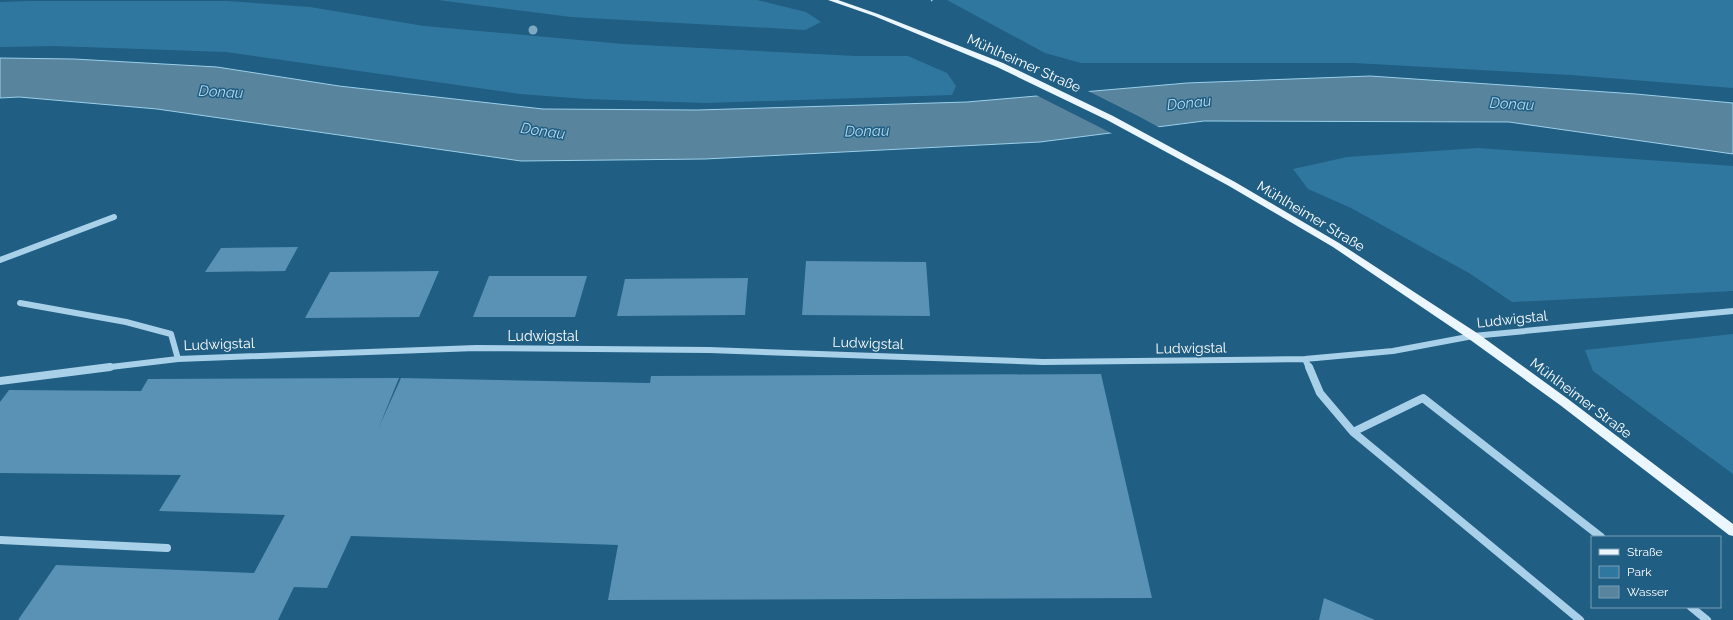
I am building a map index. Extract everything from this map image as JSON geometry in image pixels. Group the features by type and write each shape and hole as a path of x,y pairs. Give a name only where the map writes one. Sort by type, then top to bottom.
{"main road":[{"name":"Mühlheimer Straße","path":"831,0 876,15 1000,65 1110,118 1232,184 1336,245 1473,336 1564,402 1733,531"}],"street":[{"path":"0,260 114,217"},
{"path":"20,303 126,322 170,334 178,359"},
{"name":"Ludwigstal","path":"0,381 178,359 476,348 709,350 1043,362 1305,359 1393,351 1473,336 1733,311"},
{"path":"1305,359 1320,392 1353,432 1580,620"},
{"path":"1353,432 1423,398 1600,536"},
{"path":"0,540 167,548"},
{"path":"1692,608 1707,620"}],"green space":[{"path":"438,0 757,0 806,12 821,22 805,30 571,17"},
{"path":"947,0 1733,0 1733,88 1571,75 1354,63 1081,63 1045,53"},
{"path":"227,1 310,7 424,26 623,44 856,56 908,56 947,73 956,86 952,95 706,103 586,99 520,94 226,52 55,46 0,47 0,2"},
{"path":"1478,148 1733,166 1733,291 1512,302 1469,273 1351,208 1308,189 1293,169 1347,157"},
{"path":"1733,334 1733,474 1593,371 1585,350"}],"water":[{"name":"Donau","path":"0,58 74,59 217,67 339,86 543,109 697,110 967,102 1187,83 1370,76 1636,94 1733,103 1733,154 1509,122 1204,121 1040,142 705,159 521,161 157,109 19,97 0,98"}],"pier":[{"path":"1086,90 1162,129 1115,135 1034,94"}],"building":[{"path":"298,247 285,271 205,272 221,248"},
{"path":"806,261 926,262 930,316 802,315"},
{"path":"439,271 419,317 305,318 330,272"},
{"path":"489,276 587,276 575,317 473,317"},
{"path":"748,278 745,315 617,316 625,279"},
{"path":"1101,374 1152,598 608,600 618,545 351,536 327,588 294,587 278,620 18,620 56,565 254,573 285,515 159,511 181,475 0,473 0,402 9,390 141,391 148,379 399,378 379,427 401,378 650,383 651,376"},
{"path":"1324,598 1375,620 1319,620"}]}
